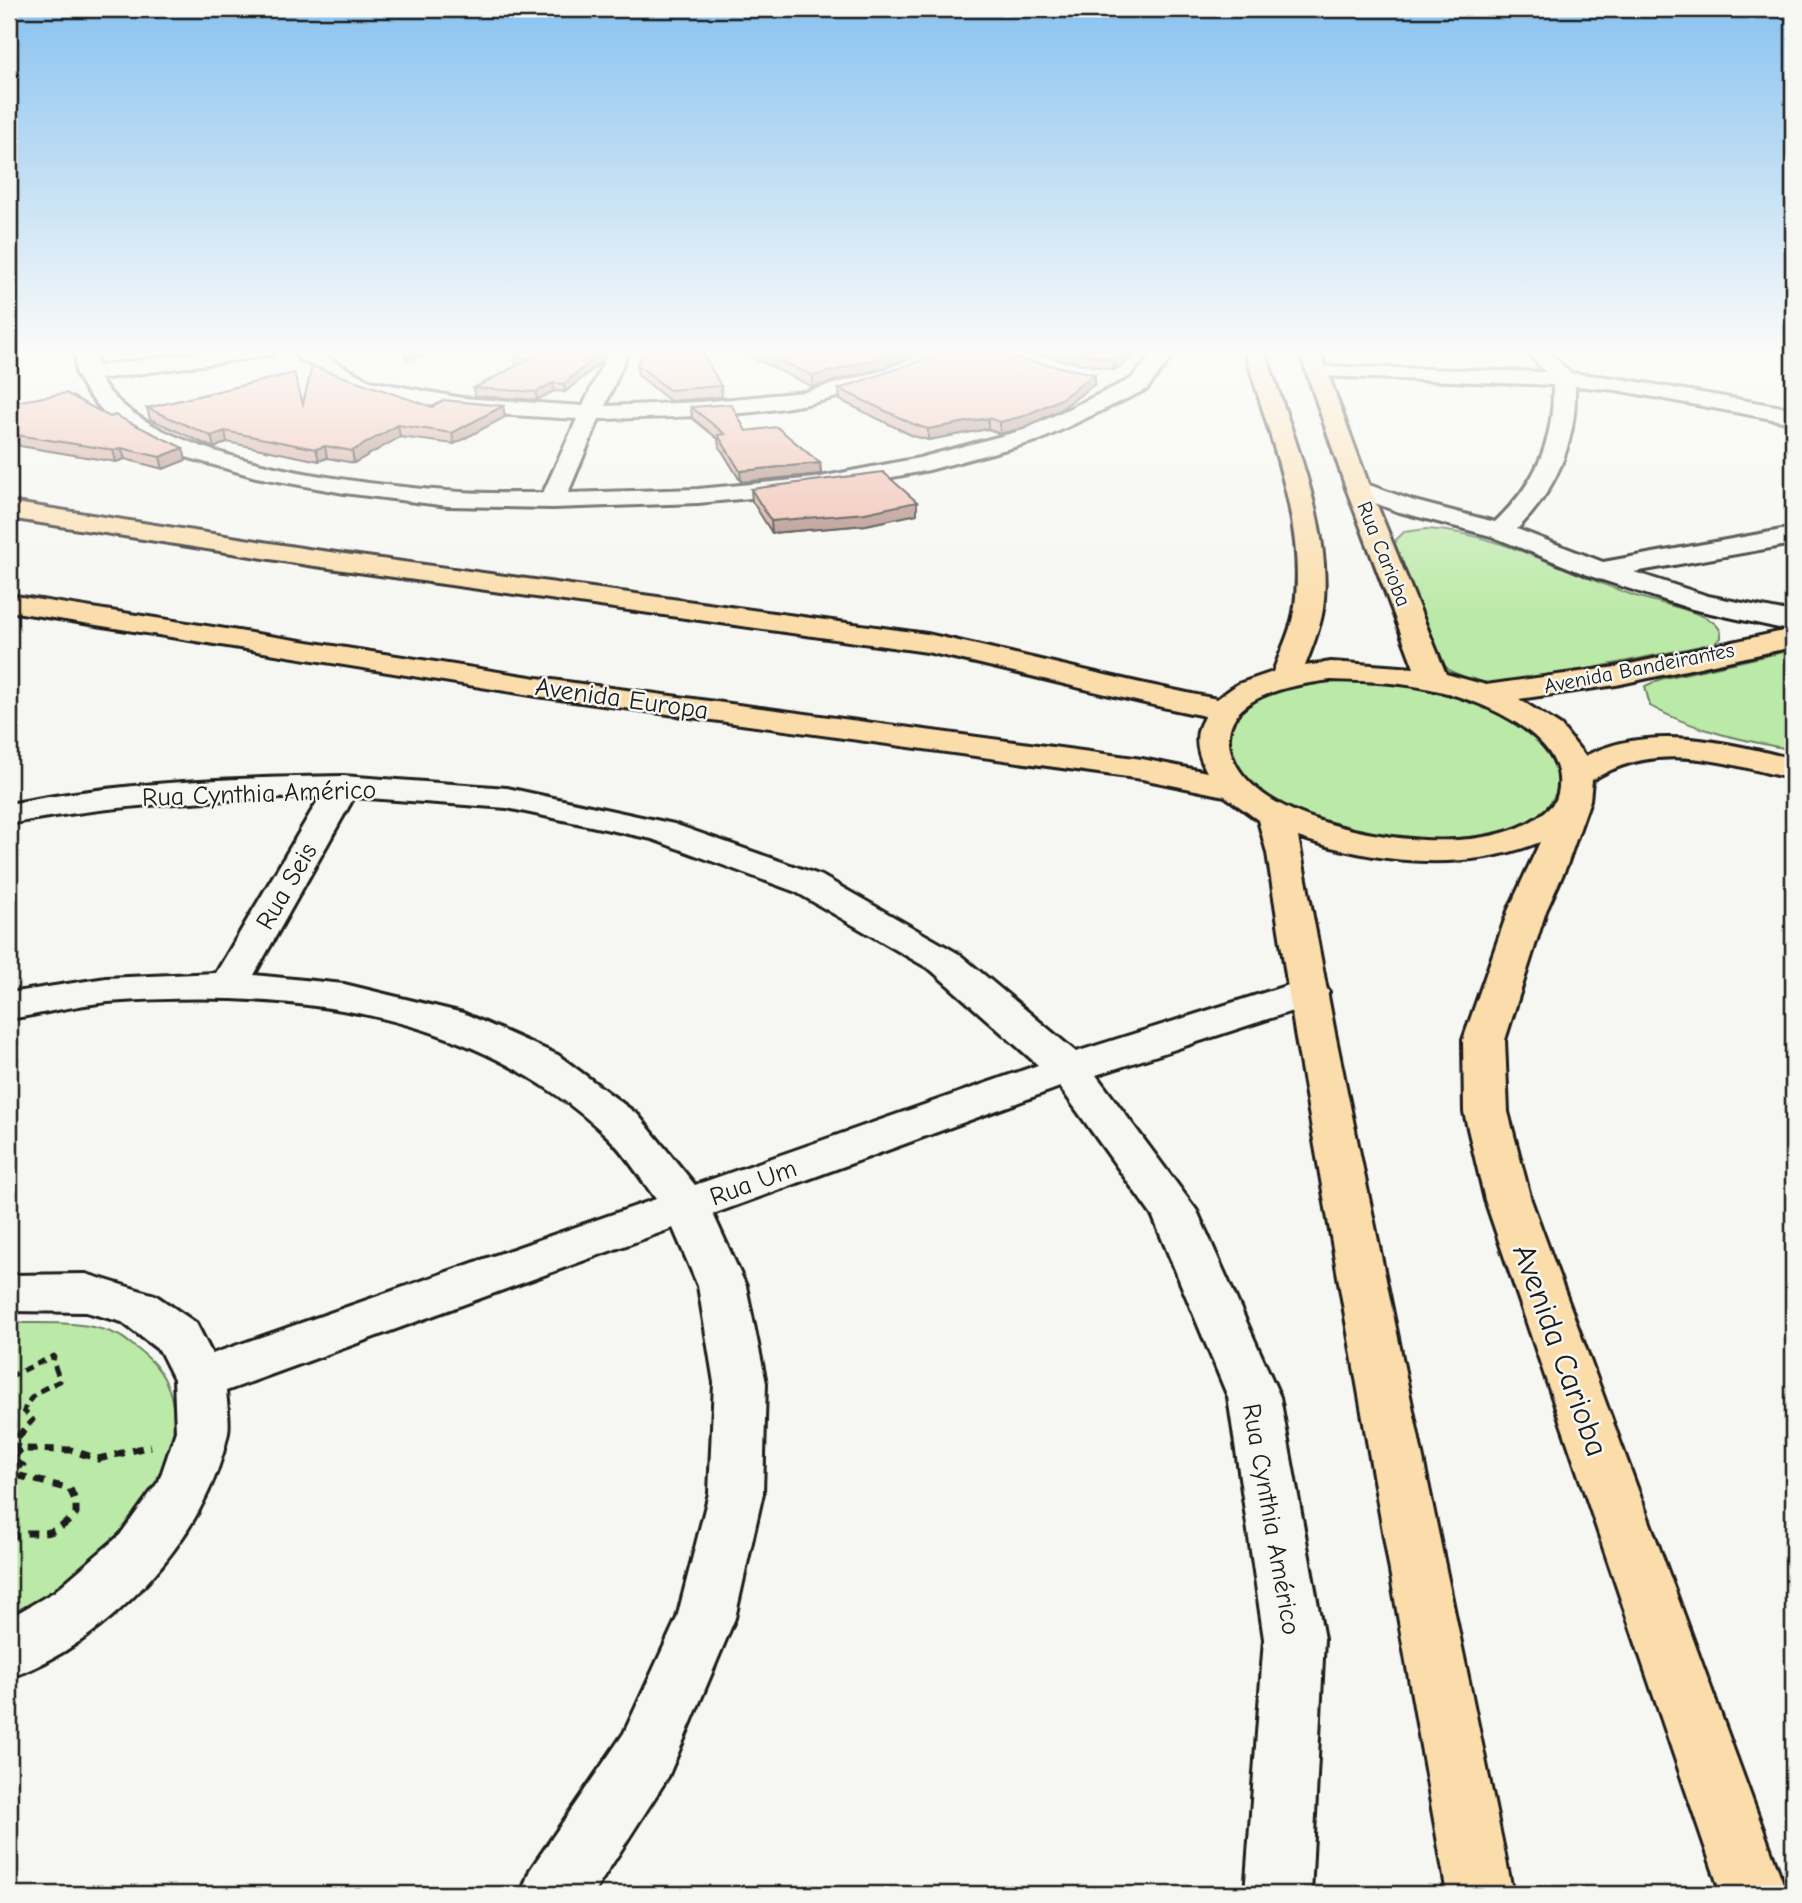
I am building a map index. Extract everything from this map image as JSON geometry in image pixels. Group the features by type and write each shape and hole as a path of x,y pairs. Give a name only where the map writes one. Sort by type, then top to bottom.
{"main road":[{"path":"1281,439 1297,494 1311,569 1309,607 1286,678"},
{"name":"Rua Carioba","path":"1341,439 1433,679"},
{"path":"9,510 308,557 927,643 1019,663 1121,690 1223,710"},
{"name":"Avenida Europa","path":"9,603 537,687 1142,769 1255,802 1328,837 1390,850 1452,852 1509,843 1550,825 1575,788"},
{"name":"Avenida Bandeirantes","path":"1484,695 1616,676 1793,638"},
{"path":"1480,1894 1285,853 1255,802 1214,761 1211,734 1223,710 1249,691 1286,678 1331,671 1381,672 1433,679 1484,695 1519,711 1547,730 1567,752 1575,788 1612,756 1642,748 1674,747 1750,758 1793,769"},
{"name":"Avenida Carioba","path":"1575,788 1549,865 1527,911 1484,1040 1486,1112 1508,1200 1754,1894"}],"street":[{"path":"165,439 187,450 256,470 344,486 448,499 552,501 711,495 815,485 921,466 1018,439"},
{"path":"552,501 580,439"},
{"path":"1500,531 1530,501 1543,481 1557,439"},
{"path":"1358,488 1464,523 1500,531 1600,569 1702,603 1793,622"},
{"path":"1375,530 1383,525 1413,520 1464,523"},
{"path":"1600,569 1793,536"},
{"path":"1702,603 1744,629 1755,646"},
{"name":"Rua Cynthia Américo","path":"9,814 49,806 199,789 343,786 507,799 662,831 809,884 945,962 1069,1069 1174,1211 1254,1397 1294,1639 1278,1894"},
{"name":"Rua Seis","path":"229,985 343,786"},
{"path":"9,1006 106,990 229,985 344,996 449,1022 543,1065 623,1126 686,1205 722,1286 738,1371 740,1383 736,1493 706,1618 646,1755 554,1894"},
{"name":"Rua Um","path":"200,1379 1069,1069 1309,992"},
{"path":"9,1293 24,1290 86,1293 138,1308 178,1337 200,1379 202,1431 183,1491 139,1553 75,1611 9,1650"}],"path":[{"path":"9,1377 54,1356 53,1361 60,1381 40,1390 26,1403 24,1411 33,1420 11,1444 21,1449 71,1450 98,1459 202,1431"},
{"path":"9,1538 15,1534 50,1535 64,1528 76,1514 76,1502 70,1489 47,1483 35,1484 20,1476 23,1466 11,1460 21,1449"}],"green space":[{"path":"1427,529 1454,532 1505,545 1630,594 1698,614 1717,626 1721,638 1715,643 1510,685 1477,682 1450,671 1443,664 1394,542 1404,532"},
{"path":"1793,650 1793,750 1702,728 1650,706 1645,686 1661,679"},
{"path":"1332,678 1435,688 1468,697 1502,713 1538,739 1550,754 1558,771 1557,788 1547,807 1525,823 1496,834 1415,843 1364,837 1338,830 1313,822 1267,799 1237,772 1228,751 1228,728 1235,715 1264,695 1282,688"},
{"path":"9,1325 82,1325 106,1330 121,1337 140,1351 160,1372 171,1396 174,1423 170,1450 161,1478 132,1527 114,1547 77,1578 9,1620"}],"building":[{"path":"41,439 164,439 183,448 160,457 121,448 113,450"},
{"path":"264,439 374,439 352,451 325,446 316,449"},
{"path":"720,439 791,439 820,463 740,471"},
{"path":"883,472 917,502 865,513 771,521 751,489"}]}
